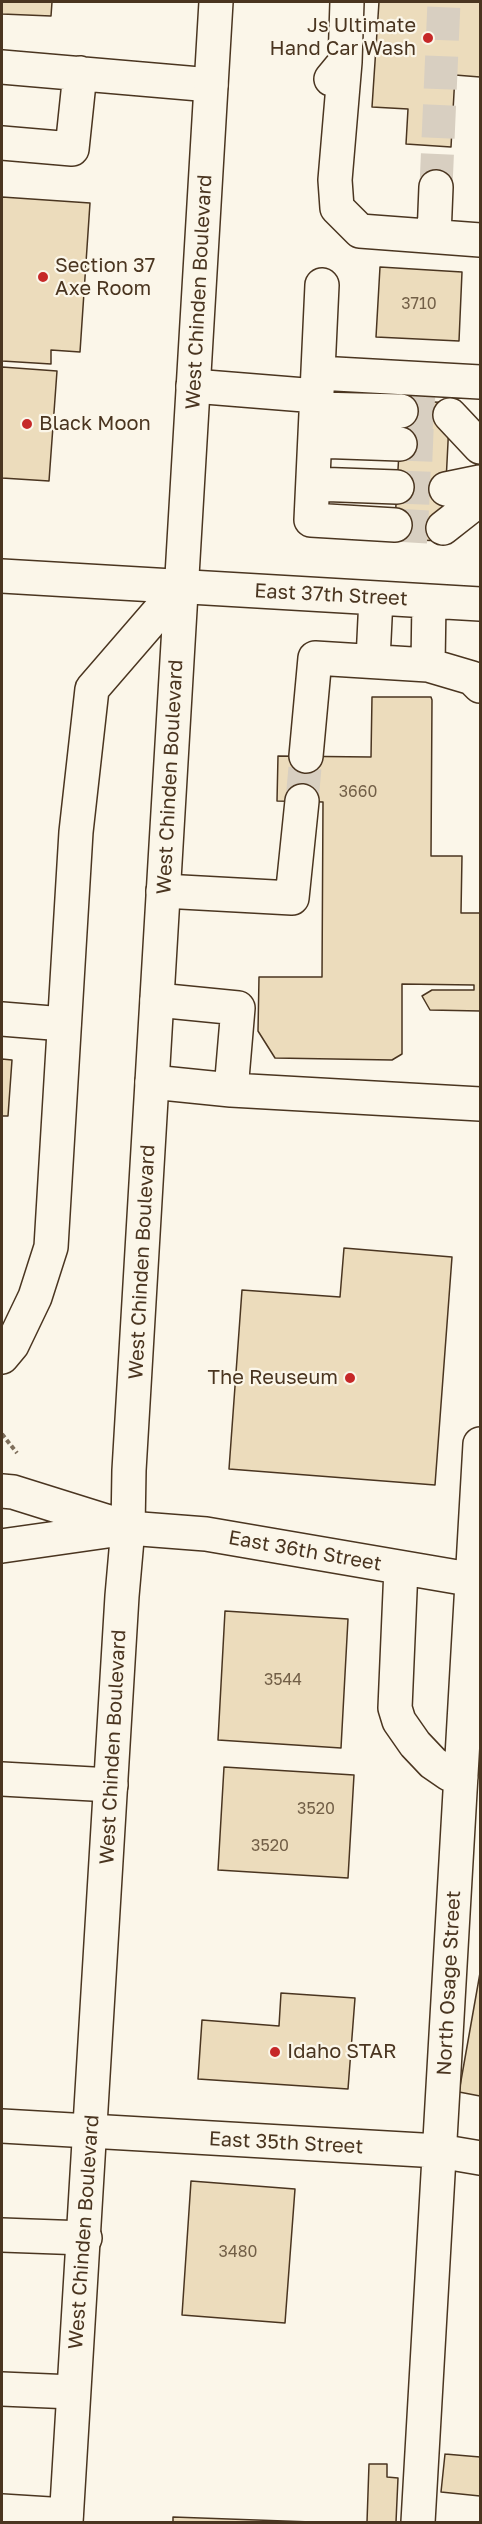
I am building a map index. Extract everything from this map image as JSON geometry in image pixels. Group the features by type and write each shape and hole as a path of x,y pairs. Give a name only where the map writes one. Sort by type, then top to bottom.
{"main road":[{"name":"West Chinden Boulevard","path":"66,2519 128,1528 129,1470 216,2"},
{"path":"347,2 345,62 324,88 319,139 335,180 337,208 360,231 480,240"},
{"path":"2,67 211,85"},
{"path":"2,143 72,149 80,73"},
{"path":"434,236 436,187"},
{"path":"322,285 311,520 395,525"},
{"path":"193,386 317,392 480,382"},
{"path":"317,392 401,411"},
{"path":"480,447 449,430 480,463"},
{"path":"315,441 400,444"},
{"path":"446,489 480,482"},
{"path":"313,484 397,487"},
{"path":"444,528 480,499"},
{"name":"East 37th Street","path":"2,576 480,604"},
{"path":"2,1357 12,1345 35,1297 51,1247 76,832 92,689 181,586"},
{"path":"373,660 376,597"},
{"path":"428,665 429,601"},
{"path":"306,756 315,658 428,665 472,678 480,686"},
{"path":"163,891 292,898 302,801"},
{"path":"157,1000 238,1008 231,1090"},
{"path":"2,1020 64,1024"},
{"path":"152,1082 231,1090 480,1104"},
{"name":"North Osage Street","path":"418,2523 461,1777 476,1580 480,1444"},
{"path":"2,1491 13,1492 128,1528"},
{"path":"2,1546 128,1528"},
{"name":"East 36th Street","path":"128,1528 206,1534 476,1580"},
{"path":"401,1568 395,1708 415,1744 433,1763 449,1774 461,1777"},
{"path":"2,1779 111,1785"},
{"name":"East 35th Street","path":"2,2126 439,2151 480,2158"},
{"path":"2,2235 85,2238"},
{"path":"2,2389 73,2392"},
{"path":"2,2511 66,2519"}],"path":[{"path":"2,1434 17,1453"}],"building":[{"path":"2,2 52,2 51,16 2,14"},
{"name":"Js Ultimate Hand Car Wash","path":"379,2 480,2 480,77 455,75 451,147 406,144 408,109 372,107"},
{"name":"Section 37 Axe Room","path":"2,197 90,203 80,352 51,350 51,364 2,361"},
{"path":"380,267 462,272 459,341 376,337"},
{"name":"Black Moon","path":"2,367 57,371 49,481 2,478"},
{"path":"402,400 450,403 443,541 394,539"},
{"path":"372,697 431,697 431,856 462,856 461,913 480,913 480,1011 430,1010 422,996 432,990 474,990 474,985 402,984 402,1054 392,1060 275,1058 258,1031 259,977 322,977 323,802 277,801 278,756 371,757"},
{"path":"2,1059 12,1060 8,1116 2,1116"},
{"path":"344,1248 452,1257 435,1485 229,1469 242,1290 340,1297"},
{"path":"225,1611 348,1619 341,1748 218,1740"},
{"path":"224,1767 354,1775 348,1878 218,1870"},
{"path":"480,1973 480,2096 459,2092"},
{"name":"Idaho STAR","path":"281,1993 355,1998 348,2089 198,2079 202,2020 279,2026"},
{"path":"191,2181 295,2189 285,2323 182,2315"},
{"path":"445,2454 480,2457 480,2496 441,2492"},
{"path":"369,2464 387,2464 387,2477 398,2478 396,2522 367,2522"},
{"path":"173,2517 312,2522 173,2522"}],"tunnel":[{"path":"436,187 444,2"},
{"path":"401,411 450,415"},
{"path":"400,444 448,446"},
{"path":"397,487 446,489"},
{"path":"395,525 443,528"},
{"path":"302,801 306,756"}],"place":[{"name":"Js Ultimate Hand Car Wash","path":"428,38"},
{"name":"Section 37 Axe Room","path":"43,277"},
{"name":"Black Moon","path":"27,424"},
{"name":"The Reuseum","path":"350,1378"},
{"name":"Idaho STAR","path":"275,2052"}]}
